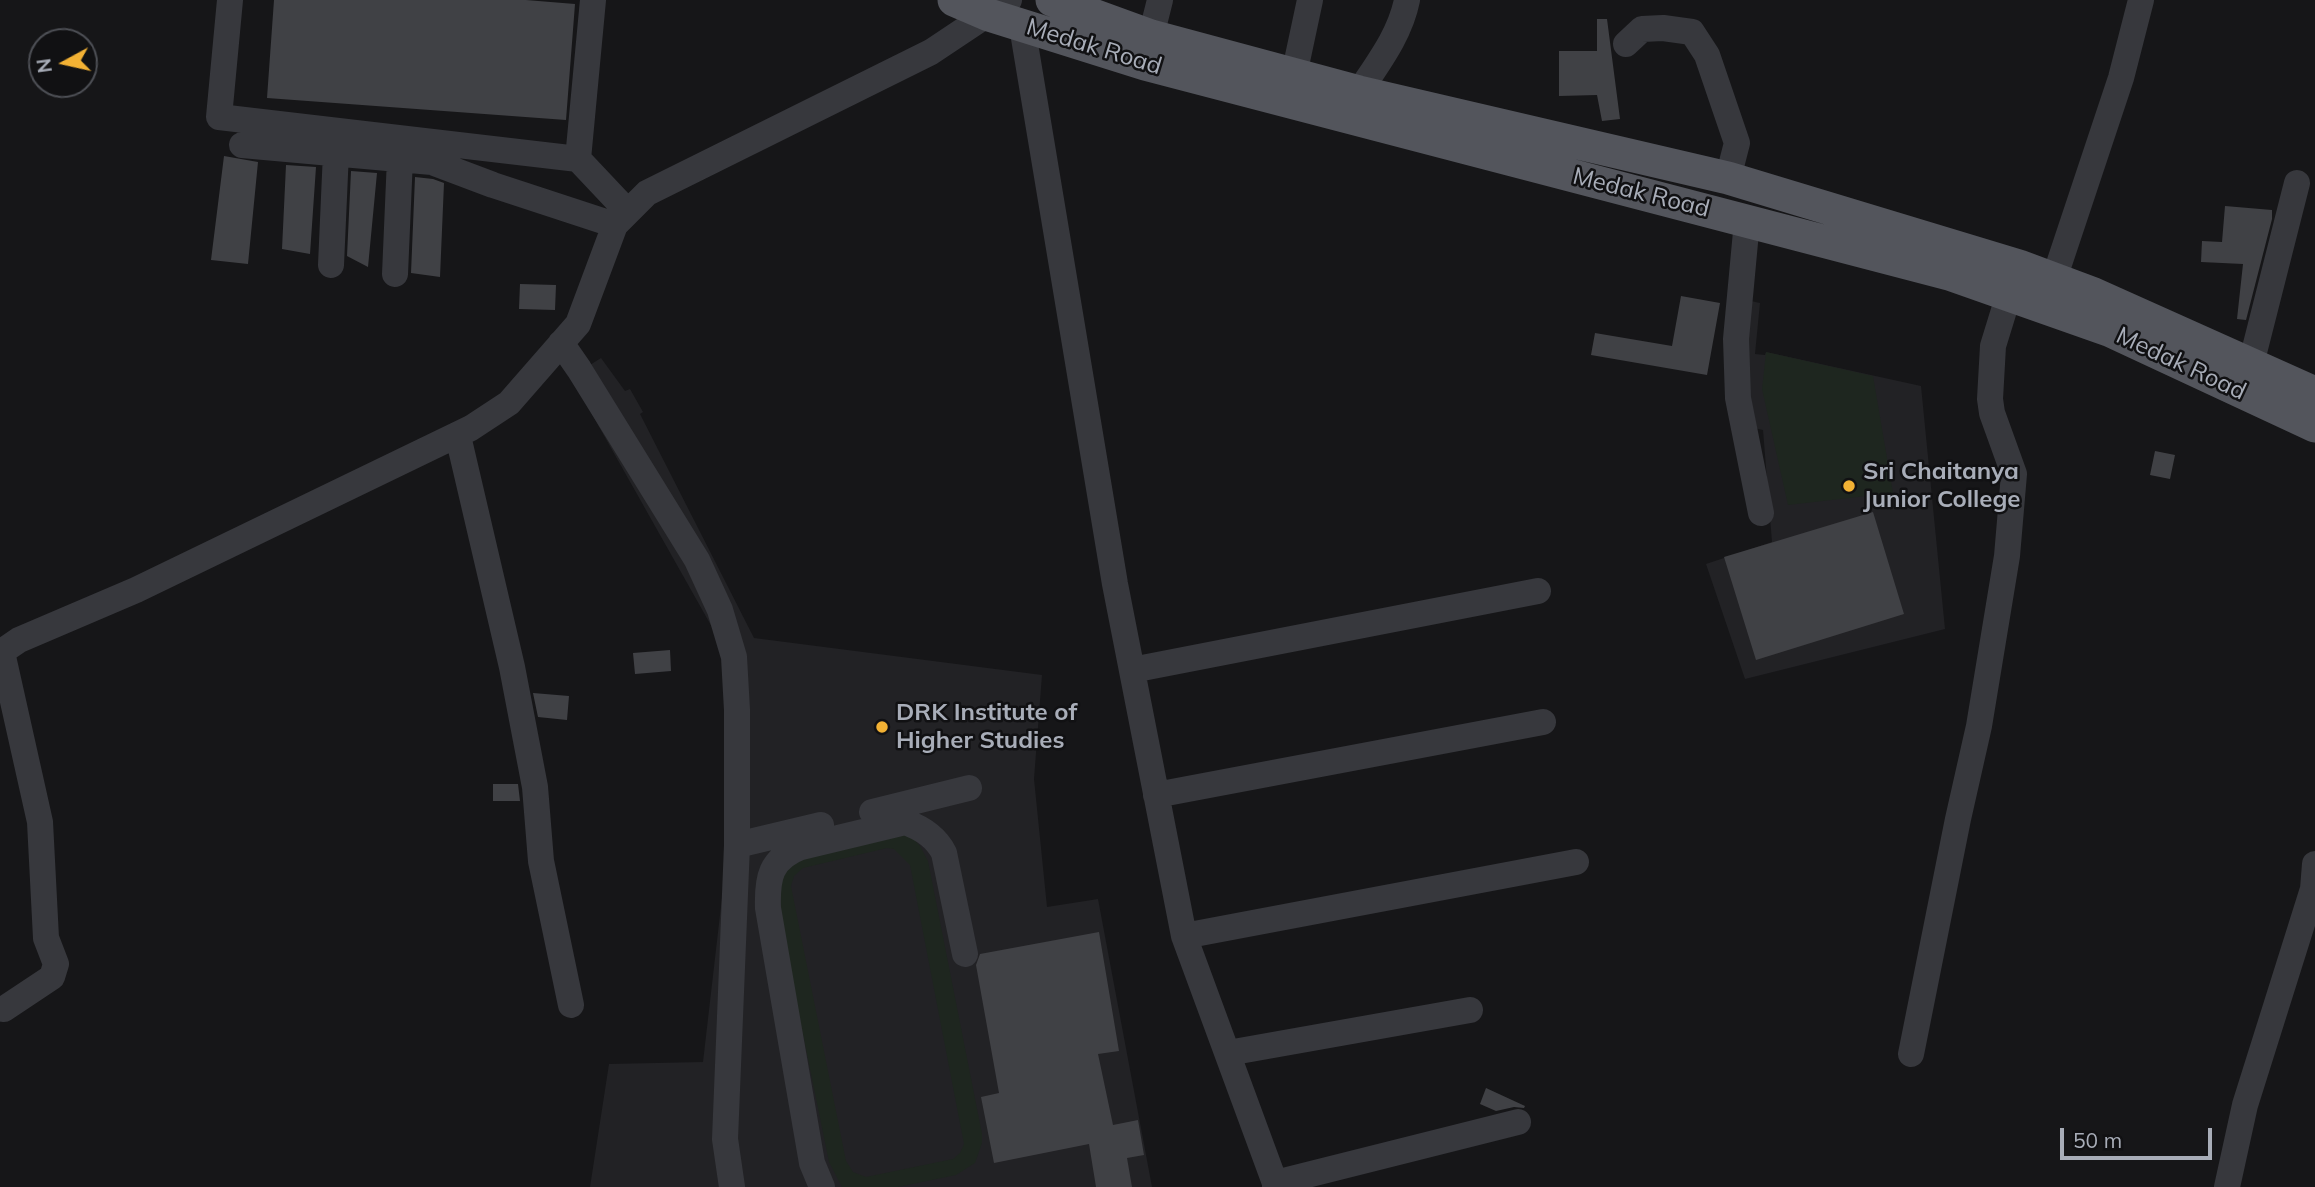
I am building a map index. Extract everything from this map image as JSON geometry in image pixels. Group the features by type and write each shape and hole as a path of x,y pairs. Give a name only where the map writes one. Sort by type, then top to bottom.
{"main road":[{"name":"Medak Road","path":"954,0 1007,14 1146,64 1949,274 2111,331 2315,426"},
{"name":"Medak Road","path":"1052,0 1151,36 1359,92 1728,178 2019,266 2094,294 2315,393"}],"street":[{"path":"230,0 219,117 578,159"},
{"path":"593,0 578,159 622,218"},
{"path":"1151,36 1160,0"},
{"path":"1294,75 1310,0"},
{"path":"1359,92 1394,38 1404,16 1407,0"},
{"path":"2054,279 2121,78 2141,0"},
{"path":"4,1009 52,977 56,964 46,937 40,822 1,652 19,640 136,590 458,436 509,403 578,324 622,218 647,194 1007,14 1185,936 1275,1185 1518,1122"},
{"path":"1626,44 1642,29 1663,28 1692,32 1706,55 1737,143 1728,178"},
{"path":"242,145 432,162 493,185 622,218"},
{"path":"331,265 337,152"},
{"path":"395,274 400,158"},
{"path":"2251,363 2297,183"},
{"path":"1747,221 1736,340 1738,387 1761,513"},
{"path":"1911,1054 1979,726 2007,556 2014,474 1992,413 1990,398 1993,346 2009,295"},
{"path":"561,343 697,560 720,610 734,657 737,710 737,845 725,1139 732,1187"},
{"path":"458,436 512,667 535,788 541,861 571,1004"},
{"path":"1132,670 1538,591"},
{"path":"1156,794 1543,722"},
{"path":"737,845 969,788"},
{"path":"822,1187 812,1163 768,908 767,886 776,863 788,852 905,822 920,828 938,842 944,853 965,954"},
{"path":"1185,936 1576,862"},
{"path":"2227,1187 2245,1105 2313,889 2315,864"},
{"path":"1228,1053 1470,1010"}],"shaded area":[{"name":"Sri Chaitanya Junior College","path":"1742,299 1760,303 1755,354 1765,355 1766,352 1921,386 1945,629 1745,679 1706,564 1772,542 1763,430 1731,423"},
{"path":"1766,352 1873,376 1893,493 1788,505 1762,389"},
{"name":"DRK Institute of Higher Studies","path":"601,358 625,391 630,389 643,412 640,414 754,638 1042,675 1034,779 1047,907 1098,899 1152,1187 590,1187 609,1064 703,1062 726,863 726,652 571,377"},
{"path":"879,833 910,835 920,846 928,861 982,1134 982,1143 975,1163 956,1175 898,1187 842,1187 829,1162 774,892 783,863","holes":["887,848 894,849 910,865 964,1144 953,1159 866,1177 853,1172 846,1161 791,886 794,876 803,868"]}],"building":[{"path":"274,0 526,0 575,4 566,120 267,98"},
{"path":"1597,19 1607,19 1620,119 1602,121 1597,95 1559,96 1559,51 1597,51"},
{"path":"224,156 258,162 248,264 211,260"},
{"path":"286,165 316,167 310,254 282,249"},
{"path":"351,171 377,173 368,267 347,256"},
{"path":"415,177 444,183 440,277 411,273"},
{"path":"2225,206 2272,210 2246,320 2237,319 2243,264 2201,262 2202,241 2222,242"},
{"path":"520,284 556,285 555,310 519,309"},
{"path":"1681,296 1720,303 1707,375 1591,355 1595,333 1672,346"},
{"path":"2155,451 2175,455 2170,479 2150,475"},
{"path":"1873,512 1904,614 1756,660 1724,557"},
{"path":"670,650 671,671 635,674 633,653"},
{"path":"533,693 569,696 567,720 538,717"},
{"path":"493,784 518,784 520,801 493,801"},
{"path":"1099,932 1119,1051 1098,1054 1113,1125 1138,1120 1144,1155 1127,1158 1132,1187 1096,1187 1089,1144 994,1163 981,1097 999,1093 976,965 980,954"},
{"path":"1486,1088 1525,1106 1496,1111 1480,1104"}],"place":[{"name":"Sri Chaitanya Junior College","path":"1849,486"},
{"name":"DRK Institute of Higher Studies","path":"882,727"}]}
